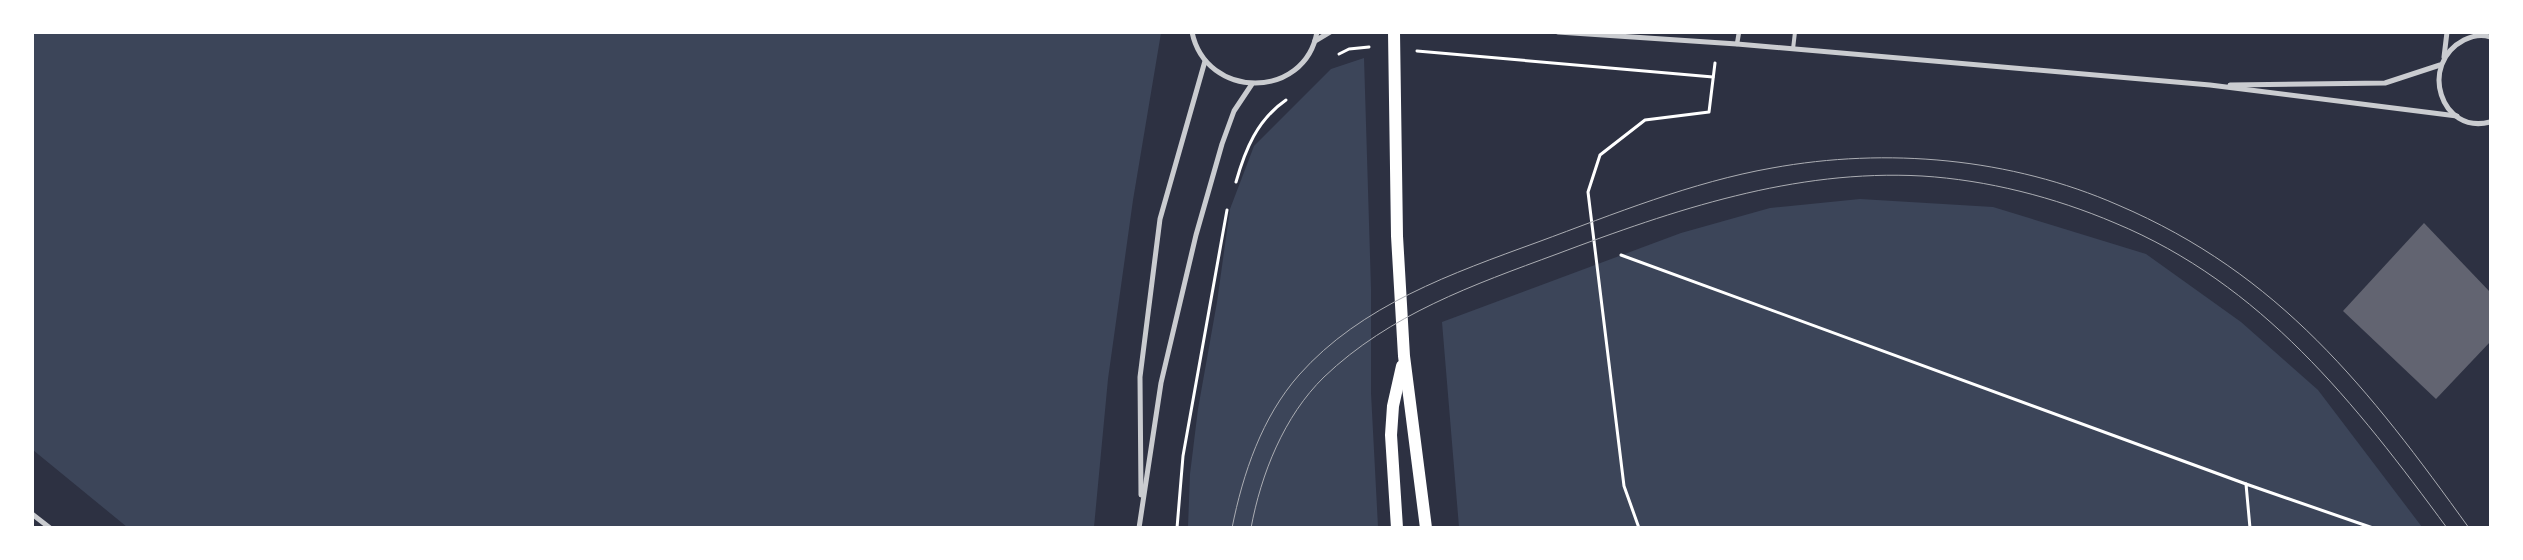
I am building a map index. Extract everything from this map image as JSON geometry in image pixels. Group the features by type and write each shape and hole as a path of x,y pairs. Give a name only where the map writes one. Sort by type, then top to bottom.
{"main road":[{"path":"1394,32 1397,236 1404,356 1426,528"},
{"path":"1397,528 1391,435 1393,406 1404,356"}],"street":[{"path":"1192,32 1194,44 1205,61 1218,73 1234,81 1252,84 1272,81 1291,72 1306,59 1315,41 1317,32"},
{"path":"1315,41 1330,32"},
{"path":"1558,32 1737,44 2210,85 2457,116 2471,122 2489,123"},
{"path":"1737,44 1739,32"},
{"path":"2444,57 2446,32"},
{"path":"2457,116 2447,106 2440,93 2438,79 2440,65 2444,57 2455,45 2470,37 2490,37"},
{"path":"1141,511 1140,378 1160,219 1205,61"},
{"path":"2210,85 2385,83 2440,65"},
{"path":"1139,528 1161,384 1196,235 1231,119 1252,84"},
{"path":"32,514 50,528"}],"lane":[{"path":"1793,49 1795,32"}],"path":[{"path":"1639,528 1624,486 1588,192 1600,155 1644,120 1708,112 1718,44"},
{"path":"1332,57 1349,49 1363,46 1372,47"},
{"path":"1410,50 1713,78"},
{"path":"1235,184 1246,149 1265,118 1292,96"},
{"path":"1177,528 1183,456 1230,201"},
{"path":"1621,255 2246,484 2373,528"},
{"path":"2246,484 2250,528"}],"shaded area":[{"path":"32,33 1161,33 1133,200 1108,379 1094,527 127,527 33,450"},
{"path":"1364,58 1371,289 1371,393 1378,527 1188,527 1190,474 1198,409 1217,302 1230,209 1254,146 1331,69"},
{"path":"1860,199 1993,207 2146,254 2241,322 2318,390 2422,527 1459,527 1442,322 1681,233 1770,208"}],"building":[{"path":"2424,223 2490,292 2490,342 2436,399 2343,311"}],"tram line":[{"path":"1232,528 1248,466 1264,427 1286,391 1324,350 1379,310 1441,279 1624,210 1683,190 1772,168 1860,158 1948,161 1992,167 2035,176 2077,189 2118,205 2175,233 2227,265 2274,301 2317,340 2357,383 2395,429 2469,528"},
{"path":"1251,528 1255,508 1268,467 1276,447 1297,409 1324,377 1350,355 1376,336 1405,319 1494,277 1645,222 1690,208 1781,186 1827,179 1874,176 1946,178 2020,191 2092,214 2168,248 2216,279 2260,313 2302,352 2377,436 2447,528"}]}
